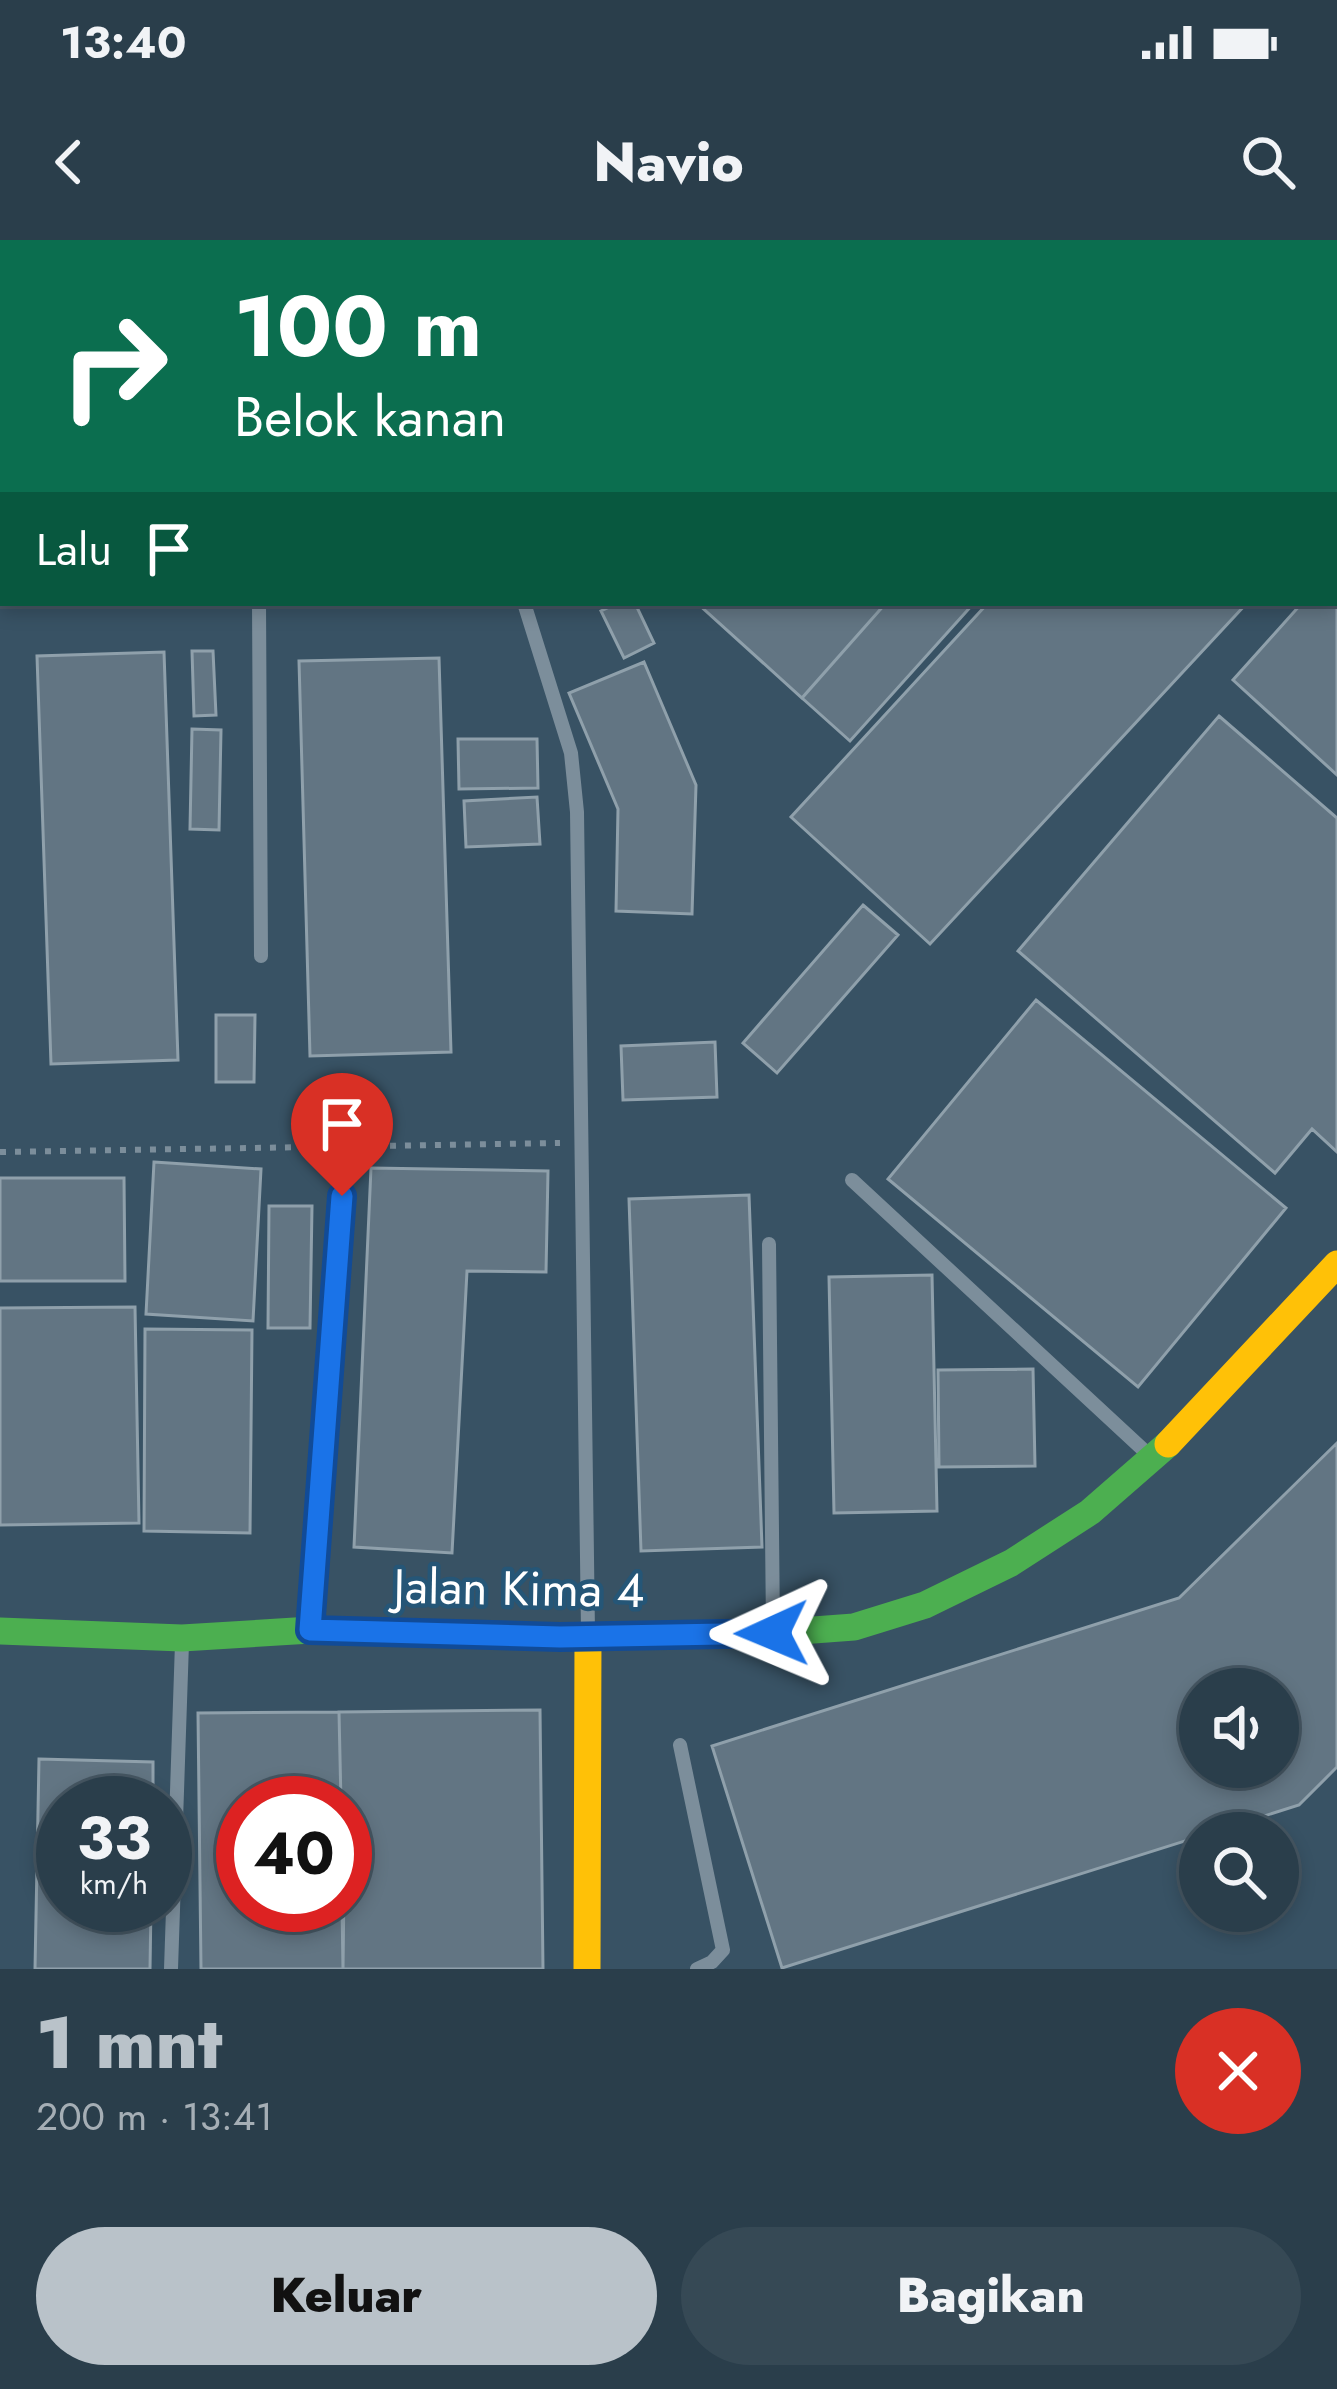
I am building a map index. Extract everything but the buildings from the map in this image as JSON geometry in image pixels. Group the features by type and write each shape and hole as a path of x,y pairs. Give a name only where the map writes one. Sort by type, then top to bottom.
{"street":[{"name":"Jalan Kima 4","path":"0,1631 182,1638 310,1630 588,1637 854,1627 926,1605 1090,1512 1154,1459 1337,1264"},
{"path":"586,1969 588,1637"}],"lane":[{"path":"259,606 260,956"},
{"path":"525,606 571,753 578,812 588,1637"},
{"path":"852,1180 1154,1459"},
{"path":"310,1630 342,1196"},
{"path":"769,1244 772,1633"},
{"path":"171,1969 182,1638"},
{"path":"680,1745 723,1950 698,1969"}],"path":[{"path":"0,1152 582,1142"}],"traffic: fast":[{"path":"0,1631 182,1638 311,1630 560,1637 854,1627 925,1605 1011,1563 1090,1512 1168,1444"}],"traffic: slow":[{"path":"1168,1444 1337,1264"},
{"path":"587,1969 588,1637"}],"route":[{"path":"342,1196 310,1630 560,1637 772,1633"}]}
